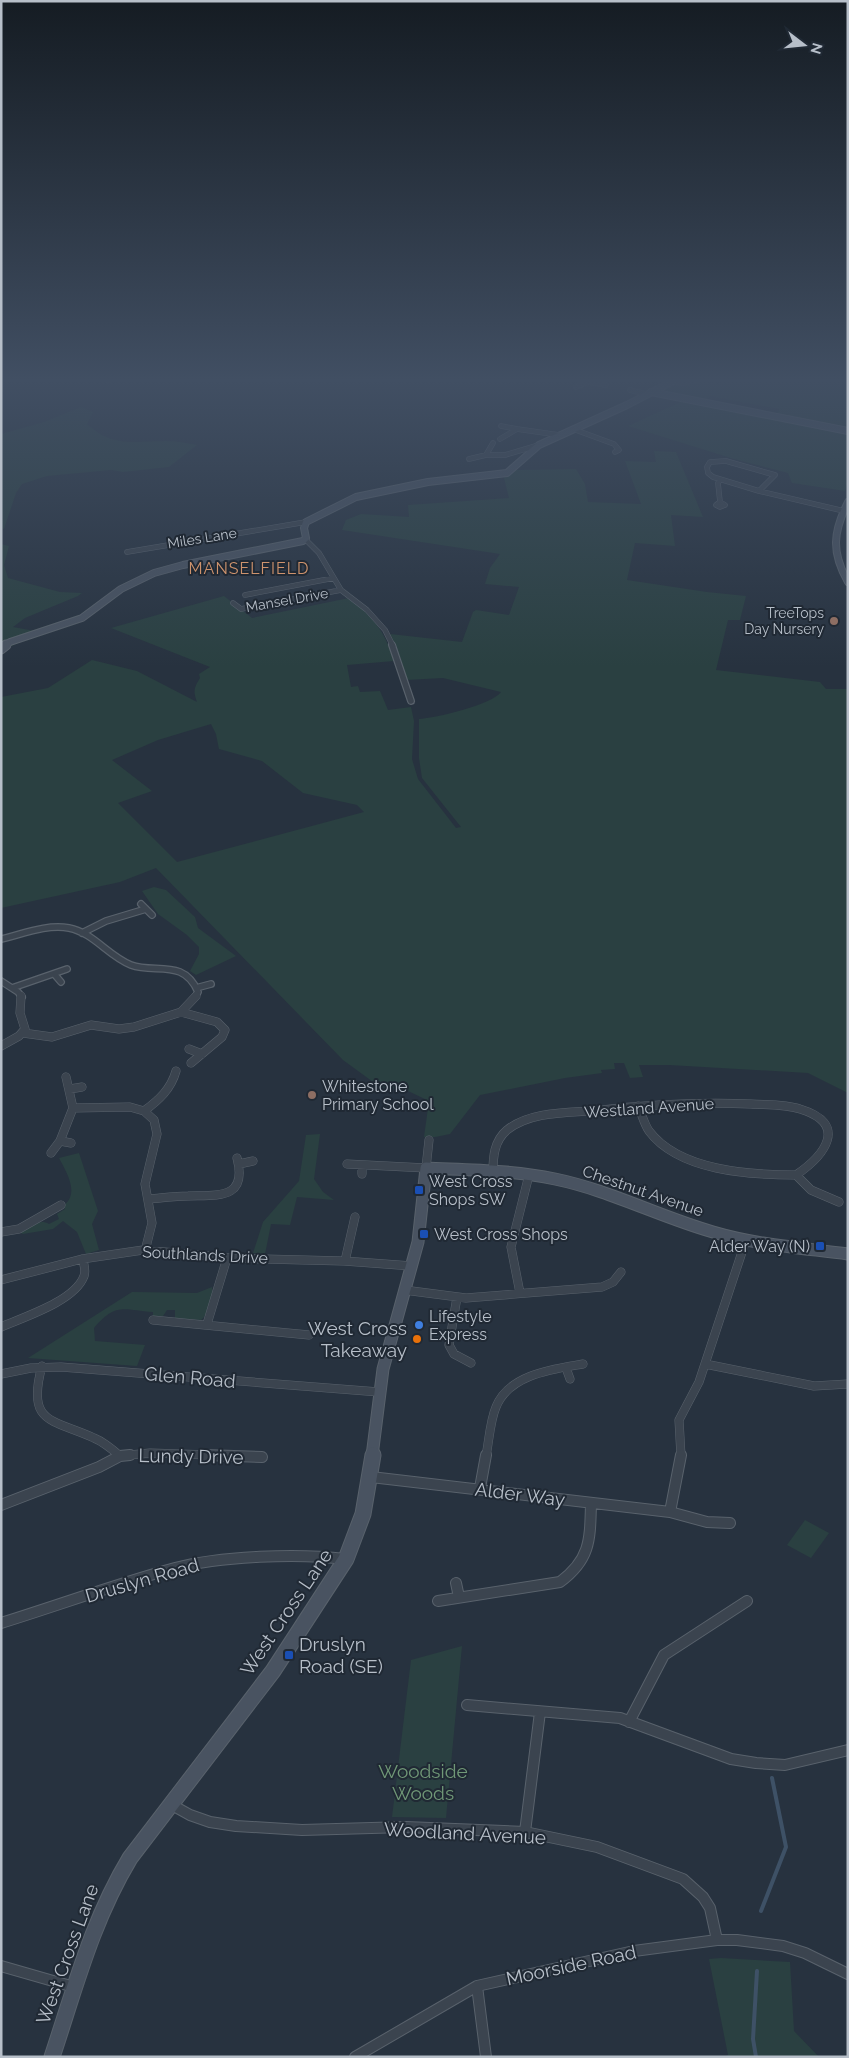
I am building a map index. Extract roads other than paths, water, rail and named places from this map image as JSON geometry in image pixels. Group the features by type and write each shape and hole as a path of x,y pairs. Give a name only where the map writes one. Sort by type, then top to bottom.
{"street":[{"path":"410,701 393,647 385,630 367,610 341,590 319,553 306,539 304,528 306,522 340,504 362,496 428,482 488,475"},
{"path":"711,475 720,480 759,491 844,511"},
{"path":"759,491 775,475"},
{"path":"720,480 718,483 720,502"},
{"path":"848,502 835,544 844,575 848,582"},
{"name":"Miles Lane","path":"127,552 306,522"},
{"path":"1,649 10,642 82,618 122,589 154,573 306,539"},
{"name":"Mansel Drive","path":"245,595 334,578"},
{"name":"Mansel Drive","path":"233,603 241,609 341,590"},
{"path":"82,933 143,906 152,915"},
{"path":"1,939 58,927 70,928 82,933 129,964 139,967 174,969 196,988 196,996 181,1012 127,1029 92,1024 58,1037 23,1033 1,1046"},
{"path":"12,988 67,970"},
{"path":"55,975 61,982"},
{"path":"1,981 22,997 20,1013 24,1024 23,1033"},
{"path":"196,988 211,984"},
{"path":"181,1012 217,1022 224,1028 224,1035 192,1063"},
{"path":"189,1049 202,1054"},
{"path":"144,1111 163,1095 172,1084 176,1071"},
{"path":"52,1153 60,1141 73,1108 66,1077"},
{"path":"70,1089 82,1087"},
{"name":"Westland Avenue","path":"493,1172 494,1147 499,1138 506,1130 523,1121 558,1114 690,1102 790,1107 812,1114 827,1124 832,1138 828,1146 822,1155 809,1167 796,1175"},
{"path":"73,1108 122,1106 144,1111 154,1120 158,1131 144,1184 149,1199 152,1223 145,1251"},
{"path":"638,1106 648,1130 658,1142 683,1158 717,1167 778,1176 796,1175 811,1190 839,1202"},
{"name":"West Cross Lane","path":"52,2057 92,1932 111,1890 130,1858 172,1806 202,1762 273,1671 346,1559 362,1522 370,1476 379,1392 389,1340 412,1266 423,1213 428,1140"},
{"path":"60,1141 71,1143"},
{"path":"149,1199 183,1196 214,1197 224,1194 239,1180 241,1172 238,1161 254,1161"},
{"path":"347,1164 426,1168"},
{"path":"362,1165 362,1174"},
{"name":"Chestnut Avenue","path":"426,1168 554,1178 588,1188 678,1222 715,1233 746,1240 848,1254"},
{"path":"520,1293 511,1247 529,1175"},
{"path":"1,1232 19,1229 61,1205"},
{"path":"44,1215 52,1221"},
{"path":"345,1261 355,1217"},
{"path":"670,1512 681,1458 679,1420 699,1382 722,1307 746,1240"},
{"name":"Southlands Drive","path":"1,1280 116,1253 145,1251 227,1258 345,1261 412,1266"},
{"path":"207,1324 227,1258"},
{"path":"1,1327 56,1302 72,1291 84,1276 83,1260"},
{"path":"404,1290 457,1297 602,1287 613,1282 621,1272"},
{"path":"457,1297 448,1345 454,1354 471,1363"},
{"path":"153,1320 309,1335"},
{"path":"480,1488 496,1406 504,1394 522,1379 552,1370 583,1364"},
{"path":"705,1364 814,1386 848,1384"},
{"name":"Glen Road","path":"1,1374 22,1368 42,1366 379,1392"},
{"name":"Lundy Drive","path":"42,1366 37,1400 41,1410 49,1420 96,1438 120,1456"},
{"path":"566,1368 570,1379"},
{"name":"Lundy Drive","path":"1,1505 99,1467 120,1456 150,1454 262,1457"},
{"name":"Alder Way","path":"370,1476 670,1512 707,1522 730,1523"},
{"path":"438,1601 560,1582 575,1573 584,1561 589,1544 591,1503"},
{"name":"Druslyn Road","path":"1,1623 175,1568 203,1561 236,1558 324,1557 346,1559"},
{"path":"456,1583 459,1598"},
{"path":"629,1722 664,1655 746,1601"},
{"path":"467,1705 620,1718 731,1759 756,1763 785,1765 848,1750"},
{"path":"525,1832 540,1712"},
{"name":"Woodland Avenue","path":"172,1806 210,1822 236,1826 302,1830 406,1827 525,1832 597,1847 683,1879 703,1897 710,1908 717,1940"},
{"name":"Moorside Road","path":"355,2057 477,1986 634,1951 717,1940 764,1943 805,1953 848,1974"},
{"path":"1,1966 74,1987"},
{"path":"477,1986 486,2057"}],"waterway":[{"path":"761,1911 786,1847 772,1778"},
{"path":"756,2057 753,2039 757,1971"}],"place":[{"name":"TreeTops Day Nursery","path":"834,621"},
{"name":"Whitestone Primary School","path":"312,1095"},
{"name":"West Cross Shops SW","path":"419,1190"},
{"name":"West Cross Shops","path":"424,1234"},
{"name":"Alder Way (N)","path":"820,1246"},
{"name":"Lifestyle Express","path":"419,1325"},
{"name":"West Cross Takeaway","path":"417,1339"},
{"name":"Druslyn Road (SE)","path":"289,1655"}],"district":[{"name":"MANSELFIELD","path":"249,568"}],"park label":[{"name":"Woodside Woods","path":"423,1782"}]}
